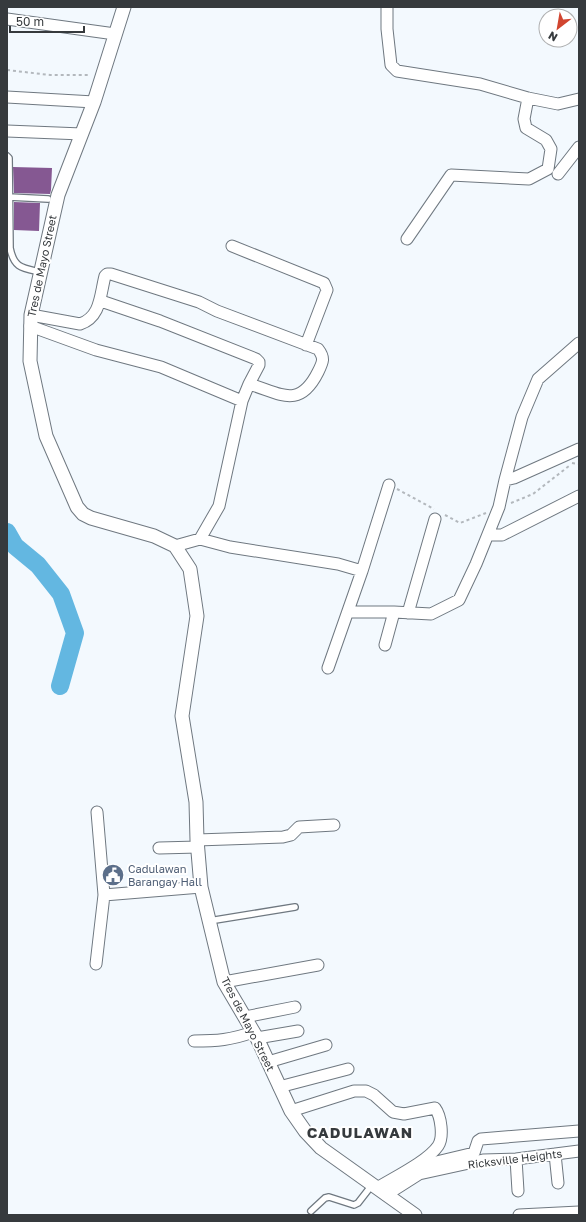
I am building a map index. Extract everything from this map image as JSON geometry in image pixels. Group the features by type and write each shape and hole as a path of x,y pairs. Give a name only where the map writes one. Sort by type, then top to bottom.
{"street":[{"name":"Tres de Mayo Street","path":"124,7 104,75 58,195 30,320 30,361 46,436 77,507 84,514 91,518 154,536 175,546 190,569 197,616 182,716 196,802 197,844 202,887 224,982 255,1035 291,1111 305,1131 321,1148 415,1215"},
{"path":"386,7 387,29 392,65 397,71 480,84 528,98 558,104 579,98"},
{"path":"7,18 115,34"},
{"path":"7,97 94,102"},
{"path":"407,239 451,175 529,179 548,169 551,149 546,140 526,128 524,119 528,98"},
{"path":"7,131 82,134"},
{"path":"558,174 579,147"},
{"path":"232,246 326,284 327,290 306,345"},
{"path":"30,320 80,324 86,322 94,315 101,301 106,276 107,274 111,274 198,302 318,349 322,354 323,362 315,379 302,393 287,397 249,384"},
{"path":"101,301 160,321 256,359 259,362 242,401 219,506 200,539"},
{"path":"30,320 96,350 161,367 242,401"},
{"path":"348,612 431,614 459,600 499,507 522,417 538,379 579,343"},
{"path":"505,480 514,478 579,449"},
{"path":"328,668 362,570 389,485"},
{"path":"488,535 502,534 579,496"},
{"path":"408,613 436,514"},
{"path":"175,546 200,539 230,547 338,564 362,570"},
{"path":"385,645 394,612"},
{"path":"96,964 104,895 97,812"},
{"path":"159,848 283,837 291,835 299,827 334,825"},
{"path":"104,895 202,887"},
{"path":"224,982 318,965"},
{"path":"245,1017 295,1007"},
{"path":"194,1041 218,1041 255,1035 298,1031"},
{"path":"268,1062 326,1045"},
{"path":"279,1087 348,1069"},
{"path":"291,1111 354,1091 366,1091 374,1095 393,1112 404,1114 435,1108 438,1112 441,1125 440,1143 437,1148 379,1190"},
{"path":"379,1190 421,1166 474,1153 478,1141 481,1139 579,1131"},
{"name":"Ricksville Heights","path":"379,1190 419,1174 483,1160 516,1159 579,1151"},
{"path":"555,1154 558,1183"},
{"path":"516,1159 518,1191"},
{"path":"519,1215 579,1212"}],"lane":[{"path":"7,156 9,158 8,248 15,263 20,267 40,272"},
{"path":"9,197 48,199"},
{"path":"209,921 295,907"},
{"path":"311,1211 329,1196 354,1205 379,1190"}],"path":[{"path":"7,70 50,75 104,75"},
{"path":"389,485 436,514 460,523 533,494 573,463 579,464"}],"building":[{"path":"13,167 52,168 50,194 14,193"},
{"path":"14,202 40,203 39,231 14,230"},
{"name":"Cadulawan Barangay Hall","path":"109,868 118,868 118,883 110,883"}],"waterway":[{"path":"7,532 15,546 38,565 61,594 75,633 60,686"}],"place":[{"name":"Cadulawan Barangay Hall","path":"113,875"}],"district":[{"name":"CADULAWAN","path":"360,1133"}]}
